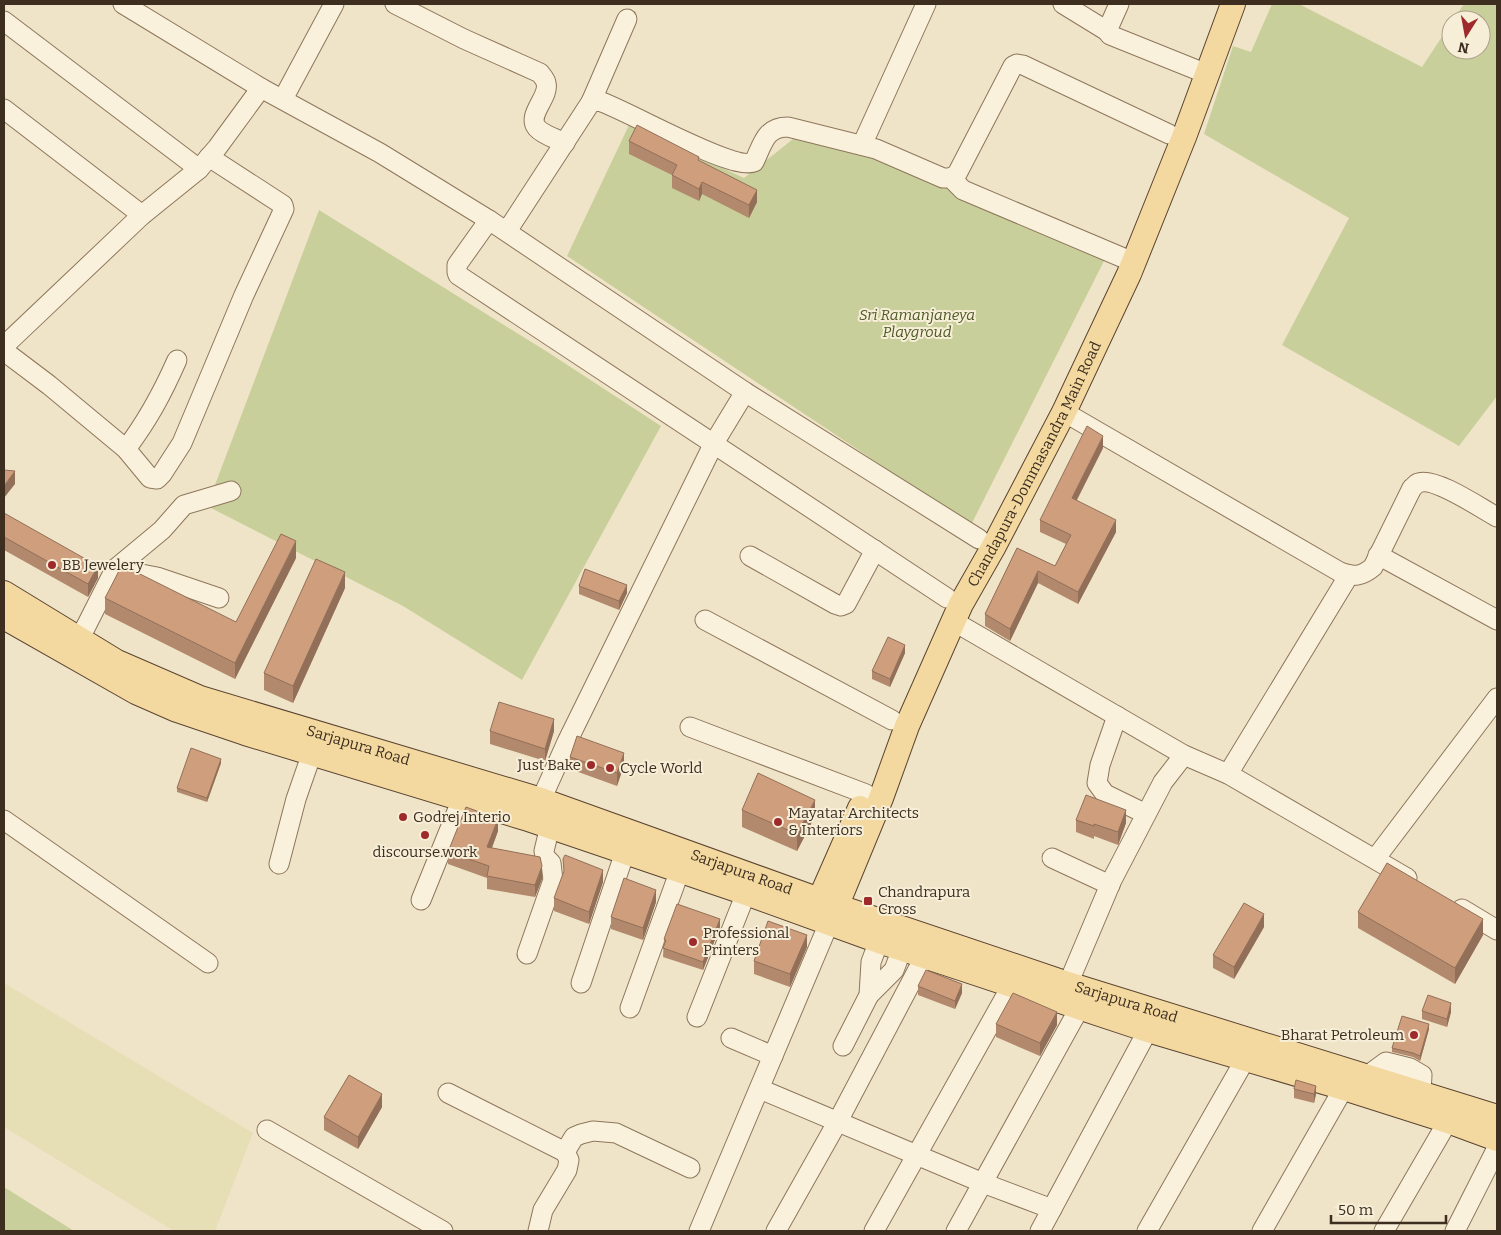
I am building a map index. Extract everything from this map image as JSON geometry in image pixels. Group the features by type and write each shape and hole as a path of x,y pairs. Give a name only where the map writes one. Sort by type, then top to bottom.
{"main road":[{"name":"Chandapura-Dommasandra Main Road","path":"825,911 882,798 907,726 953,621 1064,412 1128,260 1184,137 1217,4"},
{"name":"Chandapura-Dommasandra Main Road","path":"825,911 892,720 947,598 1128,260 1169,134 1233,4"},
{"name":"Sarjapura Road","path":"12,600 136,692 177,710 245,733 550,826 746,893 825,911 1068,984 1355,1078 1448,1121 1497,1139"},
{"name":"Sarjapura Road","path":"75,647 117,662 200,698 542,800 825,911 878,941 902,949 1148,1030 1246,1058 1355,1078 1421,1093 1497,1117"}],"street":[{"path":"123,4 261,88 380,152 489,220 745,392 979,539"},
{"path":"395,4 464,40 540,73 546,84 546,90 535,115 534,124 538,130 565,143"},
{"path":"862,146 926,4"},
{"path":"1063,4 1107,31 1110,35 1200,71"},
{"path":"1107,31 1119,4"},
{"path":"283,99 331,5"},
{"path":"507,232 591,102 628,19"},
{"path":"4,21 204,163 282,205 284,209 284,213 244,295 182,442 157,479 150,478 126,449 49,385 4,351"},
{"path":"591,102 599,101 712,154 746,164 754,162 769,133 779,127 788,127 876,149 943,178 951,178 957,174 1013,66 1017,64 1023,65 1169,134"},
{"path":"4,346 142,215 204,163 261,88"},
{"path":"4,109 142,215"},
{"path":"951,178 963,190 1128,260"},
{"path":"489,220 457,266 458,275 947,598"},
{"path":"126,449 158,402 177,360"},
{"path":"542,800 566,742 714,443 745,392"},
{"path":"1064,412 1340,572 1349,575 1358,576 1366,573 1373,567 1412,488 1418,483 1428,482 1441,485 1497,517"},
{"path":"75,647 114,569 162,530 184,505 231,491"},
{"path":"750,556 841,606 846,604 875,550"},
{"path":"1378,555 1497,620"},
{"path":"114,569 158,577 219,598"},
{"path":"1228,774 1349,575"},
{"path":"705,620 892,720"},
{"path":"953,621 1184,755 1228,774 1424,887"},
{"path":"1375,859 1497,698"},
{"path":"1117,716 1100,765 1097,783 1105,794 1146,814"},
{"path":"690,727 866,794"},
{"path":"279,864 296,799 312,753"},
{"path":"1068,984 1110,885 1163,782 1184,755"},
{"path":"421,900 462,799"},
{"path":"4,820 208,963"},
{"path":"526,954 553,880 551,863 545,857 544,851 550,826"},
{"path":"581,983 625,852"},
{"path":"1052,858 1110,885"},
{"path":"630,1008 680,870"},
{"path":"697,1017 746,893"},
{"path":"1448,901 1497,930"},
{"path":"699,1231 825,911"},
{"path":"869,995 871,962 878,941"},
{"path":"843,1046 869,995 894,970 902,949"},
{"path":"776,1231 838,1121 925,956"},
{"path":"874,1231 1012,984"},
{"path":"956,1231 1080,1007"},
{"path":"1040,1231 1148,1030"},
{"path":"731,1038 768,1054"},
{"path":"1147,1231 1246,1058"},
{"path":"1262,1231 1355,1078"},
{"path":"756,1083 916,1155 982,1183 1052,1209"},
{"path":"448,1093 565,1152 569,1160 567,1170 543,1210 538,1231"},
{"path":"1384,1231 1448,1121"},
{"path":"267,1130 443,1231"},
{"path":"565,1152 574,1137 581,1134 593,1131 616,1133 690,1168"},
{"path":"1459,1230 1497,1148"}],"shaded area":[{"path":"4,983 253,1133 215,1231 174,1231 4,1127"}],"green space":[{"path":"1272,4 1299,4 1422,67 1441,38 1441,60 1491,60 1491,10 1460,10 1464,4 1497,4 1497,396 1459,446 1282,345 1349,218 1204,134 1233,46 1251,52"},
{"name":"Sri Ramanjaneya Playgroud","path":"629,125 744,178 793,139 887,159 1106,257 971,525 567,256"},
{"path":"319,210 546,351 661,426 522,680 403,606 207,506"},
{"path":"4,1187 74,1231 4,1231"}],"building":[{"path":"637,125 699,157 698,160 757,190 749,205 702,182 699,189 672,175 677,165 629,141"},
{"path":"1087,426 1103,436 1072,498 1116,520 1078,592 1038,571 1010,629 985,614 1017,548 1055,566 1071,535 1040,520"},
{"path":"4,470 15,471 4,486"},
{"path":"4,513 98,566 88,584 4,537"},
{"path":"281,534 296,541 235,663 105,598 122,565 236,622"},
{"path":"316,559 345,572 293,686 264,673"},
{"path":"585,569 627,585 619,601 579,586"},
{"path":"888,637 905,645 890,679 872,671"},
{"path":"499,702 554,719 545,749 490,731"},
{"path":"577,736 624,753 617,773 570,757"},
{"path":"191,748 221,759 207,798 177,788"},
{"path":"758,773 815,800 797,834 742,810"},
{"path":"1086,795 1126,810 1118,832 1076,820"},
{"path":"466,807 498,819 487,847 540,857 542,866 535,885 487,876 489,866 448,852"},
{"path":"565,855 603,870 589,912 554,898 564,871 563,859"},
{"path":"1387,863 1483,919 1455,968 1358,912"},
{"path":"624,878 656,890 643,928 611,917"},
{"path":"1244,903 1264,914 1234,967 1213,955"},
{"name":"Professional Printers","path":"677,904 720,919 703,962 663,948 666,940 664,939"},
{"path":"768,921 807,935 790,974 754,961"},
{"path":"926,970 962,984 955,1001 918,986"},
{"path":"1013,993 1057,1012 1040,1043 996,1024"},
{"path":"1428,995 1451,1003 1447,1019 1422,1011"},
{"path":"1402,1016 1429,1024 1420,1056 1392,1048"},
{"path":"349,1075 382,1094 358,1137 324,1117"},
{"path":"1296,1080 1316,1086 1314,1094 1294,1089"}],"place":[{"name":"BB Jewelery","path":"52,565"},
{"name":"Just Bake","path":"591,765"},
{"name":"Cycle World","path":"610,768"},
{"name":"Godrej Interio","path":"403,817"},
{"name":"Mayatar Architects & Interiors","path":"778,822"},
{"name":"discourse.work","path":"425,835"},
{"name":"Chandrapura Cross","path":"868,901"},
{"name":"Professional Printers","path":"693,942"},
{"name":"Bharat Petroleum","path":"1414,1035"}]}
